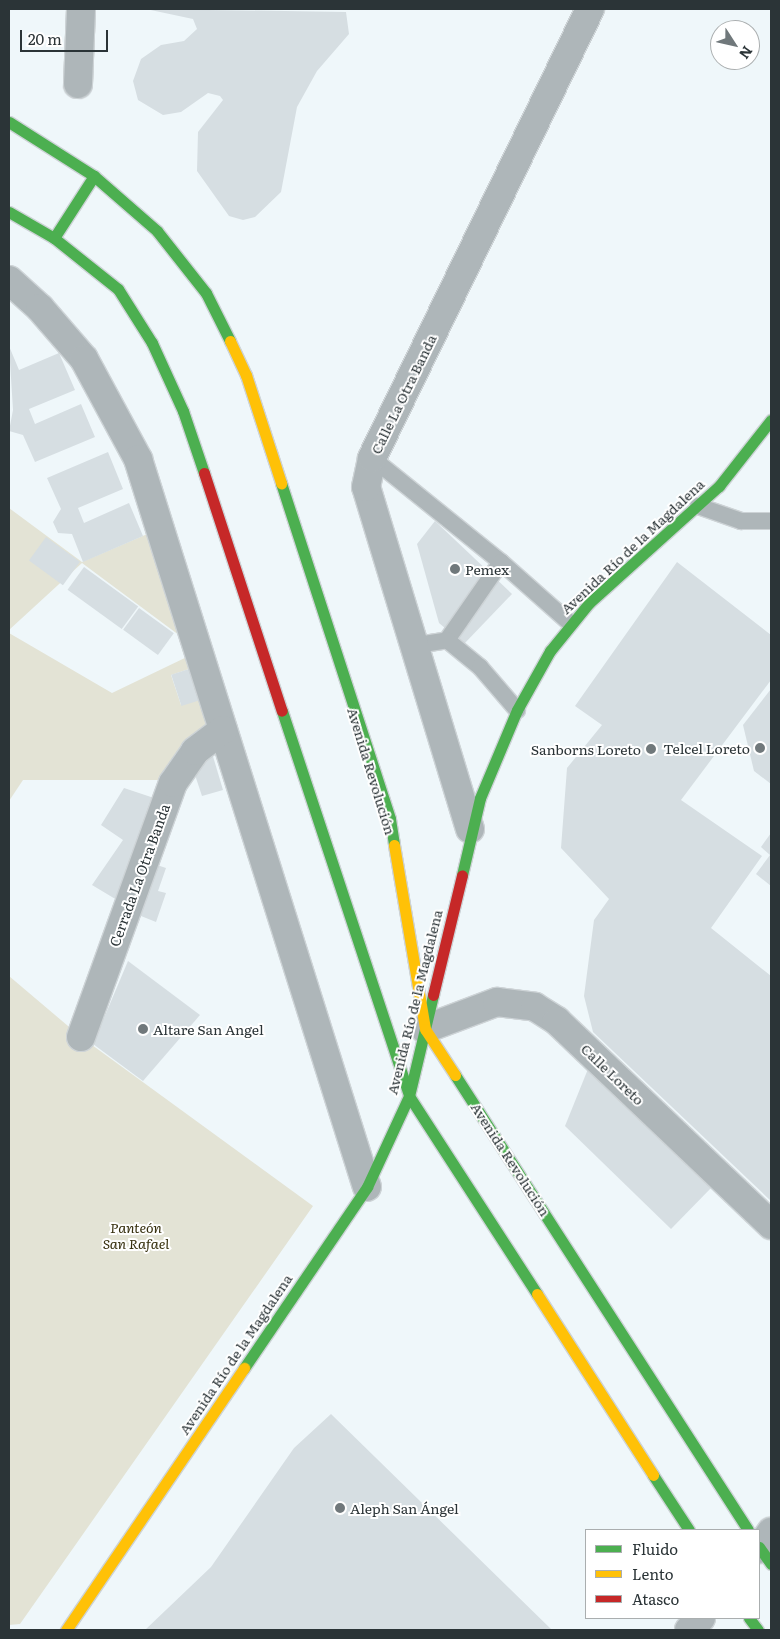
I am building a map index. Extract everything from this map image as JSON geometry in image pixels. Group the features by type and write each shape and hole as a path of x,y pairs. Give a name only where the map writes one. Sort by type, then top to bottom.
{"main road":[{"name":"Avenida Revolución","path":"9,122 94,176 157,231 206,293 246,375 390,819 425,1029 747,1529"},
{"path":"54,238 94,176"},
{"path":"9,212 54,238 118,289 152,342 183,411 409,1096 688,1529"},
{"name":"Avenida Río de la Magdalena","path":"66,1630 367,1187 409,1096 470,830 517,710 570,623 698,506 738,464 771,420"},
{"path":"760,1549 771,1564"},
{"path":"750,1619 758,1630"}],"street":[{"path":"78,84 81,9"},
{"name":"Calle La Otra Banda","path":"470,830 411,646 366,487 372,458 590,9"},
{"path":"9,280 63,333 123,424 141,468 367,1187"},
{"name":"Cerrada La Otra Banda","path":"80,1037 173,783 195,752 223,730"},
{"name":"Calle Loreto","path":"425,1029 497,1002 535,1006 557,1021 771,1224"},
{"path":"760,1547 771,1532"},
{"path":"689,1630 700,1619"}],"lane":[{"path":"372,458 501,562 570,623"},
{"path":"698,506 741,521 771,521"},
{"path":"411,646 447,640 501,562"},
{"path":"447,640 480,667 517,710"}],"green space":[{"path":"9,508 82,562 152,532 187,641 82,563 9,630"},
{"path":"9,633 112,693 191,655 195,667 171,675 181,705 205,698 213,725 167,780 23,780 9,801"},
{"name":"Panteón San Rafael","path":"9,976 81,1037 313,1206 20,1624 9,1625"}],"building":[{"path":"146,9 346,12 349,34 317,71 297,107 281,192 255,217 243,220 229,216 197,171 198,132 223,100 220,96 208,93 181,112 163,115 138,100 133,81 141,59 161,45 184,41 197,29 193,19"},
{"path":"9,346 19,370 59,353 75,390 29,409 35,424 81,404 95,437 35,462 23,435 9,431 13,410"},
{"path":"108,452 123,489 78,508 84,523 129,503 143,536 83,562 72,534 58,533 53,522 61,509 47,478"},
{"name":"Pemex","path":"435,521 512,594 464,644 439,623 417,544"},
{"path":"46,537 80,562 63,585 29,560"},
{"path":"677,562 771,635 771,680 681,800 762,856 711,928 771,976 771,1201 593,1032 584,996 594,920 609,899 561,848 567,768 602,725 575,706"},
{"path":"84,567 138,606 122,629 68,590"},
{"path":"139,608 174,633 158,655 123,630"},
{"path":"195,667 205,698 181,706 171,675"},
{"name":"Telcel Loreto","path":"771,689 771,784 754,771 743,725"},
{"path":"212,753 223,790 202,796 192,766"},
{"path":"124,788 160,800 122,903 92,885 123,840 101,825"},
{"path":"771,833 771,886 756,874 770,855 761,847"},
{"path":"148,862 166,868 158,891 166,893 156,922 136,914"},
{"name":"Altare San Angel","path":"128,961 200,1015 143,1081 93,1044"},
{"path":"588,1069 712,1187 671,1229 565,1126"},
{"name":"Aleph San Ángel","path":"331,1414 552,1630 145,1630 211,1567 294,1448"}],"traffic: fast":[{"path":"9,122 94,176 157,231 206,293 230,341"},
{"path":"54,238 94,176"},
{"path":"9,212 54,238 118,289 152,343 183,411 204,473"},
{"path":"462,875 480,798 517,710 550,651 589,603 719,486 771,420"},
{"path":"281,483 390,819 394,845"},
{"path":"282,711 409,1096 537,1294"},
{"path":"244,1368 367,1187 409,1096 433,995"},
{"path":"455,1075 747,1529"},
{"path":"653,1475 688,1529"},
{"path":"760,1548 771,1564"},
{"path":"750,1619 758,1630"}],"traffic: slow":[{"path":"230,341 246,375 281,483"},
{"path":"394,845 425,1029 455,1075"},
{"path":"537,1294 653,1475"},
{"path":"66,1630 244,1368"}],"traffic: jam":[{"path":"204,473 282,711"},
{"path":"433,995 462,875"}],"place":[{"name":"Pemex","path":"455,569"},
{"name":"Telcel Loreto","path":"760,748"},
{"name":"Sanborns Loreto","path":"651,749"},
{"name":"Altare San Angel","path":"143,1029"},
{"name":"Aleph San Ángel","path":"340,1508"}]}
